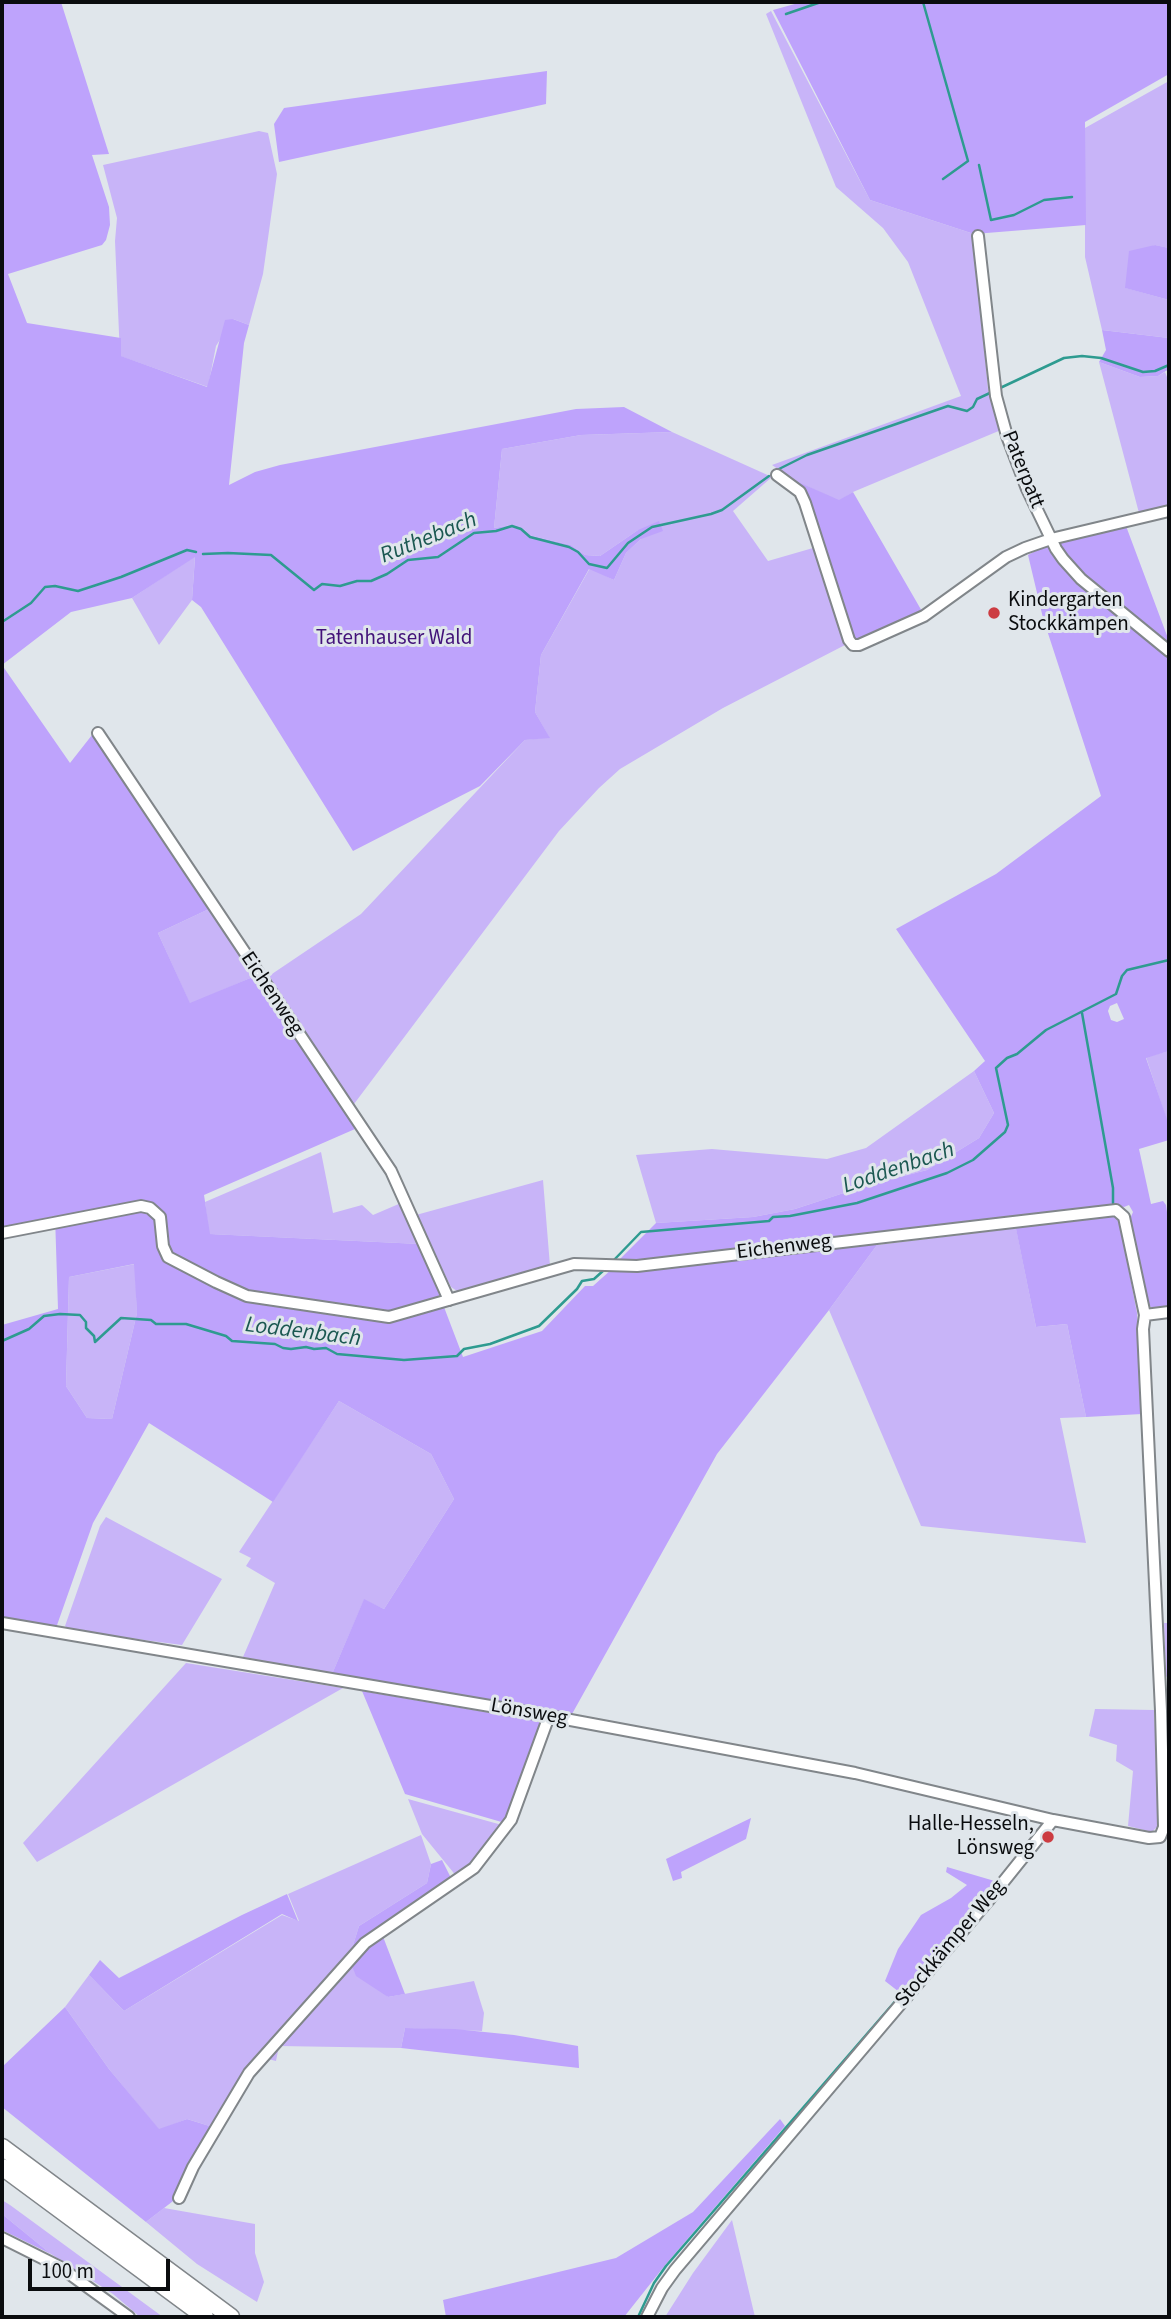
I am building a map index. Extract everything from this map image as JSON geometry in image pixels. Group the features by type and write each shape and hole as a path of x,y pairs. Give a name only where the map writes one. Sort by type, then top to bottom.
{"highway":[{"path":"2,2147 231,2317"},
{"path":"2,2167 205,2317"}],"street":[{"name":"Paterpatt","path":"978,236 993,383 1007,436 1027,489 1063,559 1081,579 1169,651"},
{"path":"777,475 800,492 805,503 849,640 853,645 859,645 924,616 1006,557 1051,539 1169,511"},
{"name":"Eichenweg","path":"98,733 391,1171 449,1300"},
{"name":"Eichenweg","path":"2,1233 141,1206 150,1208 160,1217 163,1246 168,1257 247,1296 389,1317 575,1264 637,1266 1110,1209 1121,1213 1145,1315"},
{"path":"1053,1820 1154,1838 1160,1837 1164,1827 1143,1329 1145,1315 1169,1312"},
{"name":"Lönsweg","path":"2,1623 549,1716 855,1773 1053,1820"},
{"path":"179,2198 193,2167 249,2073 365,1943 474,1868 511,1820 549,1716"},
{"name":"Stockkämper Weg","path":"647,2317 675,2270 1053,1820"},
{"path":"2,2238 60,2267 129,2317"}],"shaded area":[{"path":"771,11 870,200 974,234 988,389 1001,430 853,492 839,501 794,480 772,465 961,396 908,262 883,228 836,187 766,14"},
{"path":"1169,81 1169,248 1154,245 1126,288 1169,300 1169,338 1102,330 1085,257 1085,128"},
{"path":"259,131 268,133 277,174 263,274 249,325 233,319 216,346 208,387 120,356 115,241 117,218 103,165"},
{"path":"1099,362 1140,377 1158,376 1165,372 1169,382 1169,508 1139,513"},
{"path":"672,432 772,477 733,511 768,561 813,548 845,645 723,708 620,769 599,788 559,831 351,1108 266,978 361,914 525,740 549,737 535,712 541,655 590,568 614,580 626,553 641,539 638,530 600,556 585,555 571,545 532,536 521,527 512,525 494,528 502,449 581,435"},
{"path":"195,556 192,600 159,645 132,598"},
{"path":"209,909 255,976 190,1004 158,933"},
{"path":"1169,1051 1169,1121 1167,1121 1146,1057"},
{"path":"974,1071 994,1113 979,1138 927,1170 865,1186 795,1209 753,1217 656,1223 636,1155 712,1149 827,1159 866,1148"},
{"path":"321,1152 333,1213 362,1205 373,1215 401,1203 420,1244 209,1234 205,1202"},
{"path":"543,1180 550,1266 460,1293 451,1287 416,1215"},
{"path":"1016,1228 1036,1327 1067,1324 1086,1417 1060,1418 1086,1543 921,1526 829,1310 877,1245"},
{"path":"135,1264 137,1313 112,1419 87,1418 66,1386 69,1277"},
{"path":"339,1401 431,1454 454,1499 384,1609 364,1600 332,1674 243,1657 275,1583 246,1566 251,1558 239,1552"},
{"path":"106,1517 222,1579 182,1645 69,1630 65,1626 100,1526"},
{"path":"1164,1623 1169,1623 1169,1675 1166,1677"},
{"path":"186,1663 343,1688 37,1862 23,1843"},
{"path":"1095,1709 1154,1710 1160,1824 1152,1832 1128,1826 1133,1771 1116,1761 1117,1745 1089,1736"},
{"path":"408,1799 502,1825 473,1866 457,1877 422,1834"},
{"path":"421,1835 431,1864 427,1883 359,1926 349,1958 248,2072 216,2128 187,2119 159,2130 109,2069 65,2007 89,1975 124,2011 282,1915 299,1921 288,1894"},
{"path":"350,1962 388,1997 474,1981 484,2013 482,2031 405,2028 401,2048 279,2046 276,2061 264,2058"},
{"path":"2,2200 163,2317 140,2317 113,2294 51,2254 2,2214"},
{"path":"164,2208 255,2224 255,2253 264,2282 257,2302 197,2264 146,2222"},
{"path":"732,2220 755,2317 665,2317 693,2273"}],"green space":[{"path":"2,2 61,2 109,154 92,155 109,207 110,225 102,245 8,274 27,323 121,338 121,356 207,387 225,320 233,319 249,325 244,343 229,485 255,472 280,465 576,409 624,407 672,432 581,435 502,449 494,528 512,525 521,527 532,536 571,545 585,555 600,556 638,530 659,521 663,531 641,539 626,553 614,580 589,569 541,655 535,712 550,738 525,740 480,786 353,851 201,607 192,600 195,557 132,598 71,612 2,665"},
{"path":"802,2 1169,2 1169,74 1085,122 1086,225 974,234 870,200 773,10"},
{"path":"547,71 546,104 279,162 274,124 284,108"},
{"path":"1155,245 1169,248 1169,300 1125,288 1129,251"},
{"path":"1102,330 1169,338 1169,369 1158,376 1140,377 1099,362 1106,350"},
{"path":"794,480 839,500 853,492 923,613 859,641 851,636 812,505 805,490"},
{"path":"1126,526 1169,641 1169,1051 1146,1058 1169,1125 1169,1140 1139,1149 1151,1204 1163,1201 1166,1205 1169,1226 1169,1307 1156,1309 1149,1306 1144,1299 1130,1219 1133,1212 1129,1205 1014,1216 638,1262 618,1261 656,1223 753,1217 795,1209 865,1186 927,1170 979,1138 994,1113 974,1071 985,1061 896,929 996,874 1101,796 1043,618 1028,555 1060,542","holes":["1117,1003 1124,1019 1117,1022 1111,1020 1108,1011 1110,1006"]},
{"name":"Tatenhauser Wald","path":"2,665 70,763 92,735 209,909 158,933 190,1003 255,976 355,1129 204,1195 210,1234 420,1244 463,1357 542,1331 585,1286 593,1286 612,1269 646,1270 877,1240 877,1245 717,1454 572,1714 332,1674 364,1599 384,1609 454,1499 431,1454 339,1401 273,1502 149,1423 93,1523 56,1628 2,1618 2,1325 58,1309 55,1216 2,1227","holes":["134,1264 137,1313 112,1419 87,1418 66,1386 69,1277"]},
{"path":"1110,1215 1117,1219 1120,1225 1137,1313 1142,1414 1086,1417 1067,1324 1036,1327 1015,1224"},
{"path":"362,1691 544,1722 505,1823 405,1794"},
{"path":"751,1818 746,1839 681,1872 682,1878 673,1881 666,1859"},
{"path":"442,1860 451,1878 382,1934 405,1994 388,1997 356,1976 349,1958 359,1926 427,1883 431,1864"},
{"path":"947,1867 998,1882 903,1995 885,1981 898,1949 921,1915 951,1898 967,1885 946,1872"},
{"path":"287,1894 298,1921 282,1914 124,2011 89,1975 100,1960 119,1978"},
{"path":"65,2007 109,2069 159,2129 187,2119 216,2128 177,2198 146,2222 2,2107 2,2067"},
{"path":"405,2028 455,2029 514,2035 578,2046 579,2068 401,2048"},
{"path":"780,2119 785,2126 624,2317 446,2317 443,2300 616,2258 693,2212"},
{"path":"2,2214 51,2254 2,2230"}],"waterway":[{"path":"786,14 821,2"},
{"path":"923,2 968,161 943,179"},
{"path":"979,165 991,220 1014,215 1044,200 1072,197"},
{"name":"Ruthebach","path":"998,389 1064,358 1101,358 1143,372 1155,371 1169,365"},
{"name":"Ruthebach","path":"777,470 807,455 948,406 967,411 977,399 992,392"},
{"name":"Ruthebach","path":"203,554 271,555 314,590 322,584 340,586 357,581 371,581 408,560 438,557 474,533 512,526 521,529 530,537 569,547 589,564 607,568 628,543 652,527 722,510 769,476"},
{"name":"Ruthebach","path":"2,622 31,603 45,587 55,586 78,591 187,550 196,552"},
{"name":"Loddenbach","path":"613,1261 641,1232 769,1221 773,1217 857,1203 947,1173 973,1160 1005,1132 1008,1125 996,1068 1046,1030 1116,994 1127,970 1169,960"},
{"path":"1082,1013 1113,1188 1113,1203"},
{"name":"Loddenbach","path":"2,1341 29,1329 44,1316 60,1314 80,1315 95,1342 121,1318 151,1320 156,1324 186,1324 226,1336 232,1341 275,1344 291,1349 326,1348 337,1354 404,1360 457,1356 464,1349 490,1344 539,1326 582,1281 594,1279 604,1270"},
{"path":"638,2317 654,2283 666,2266 898,1998"}],"place":[{"name":"Kindergarten Stockkämpen","path":"994,613"},
{"name":"Halle-Hesseln, Lönsweg","path":"1048,1837"}]}
